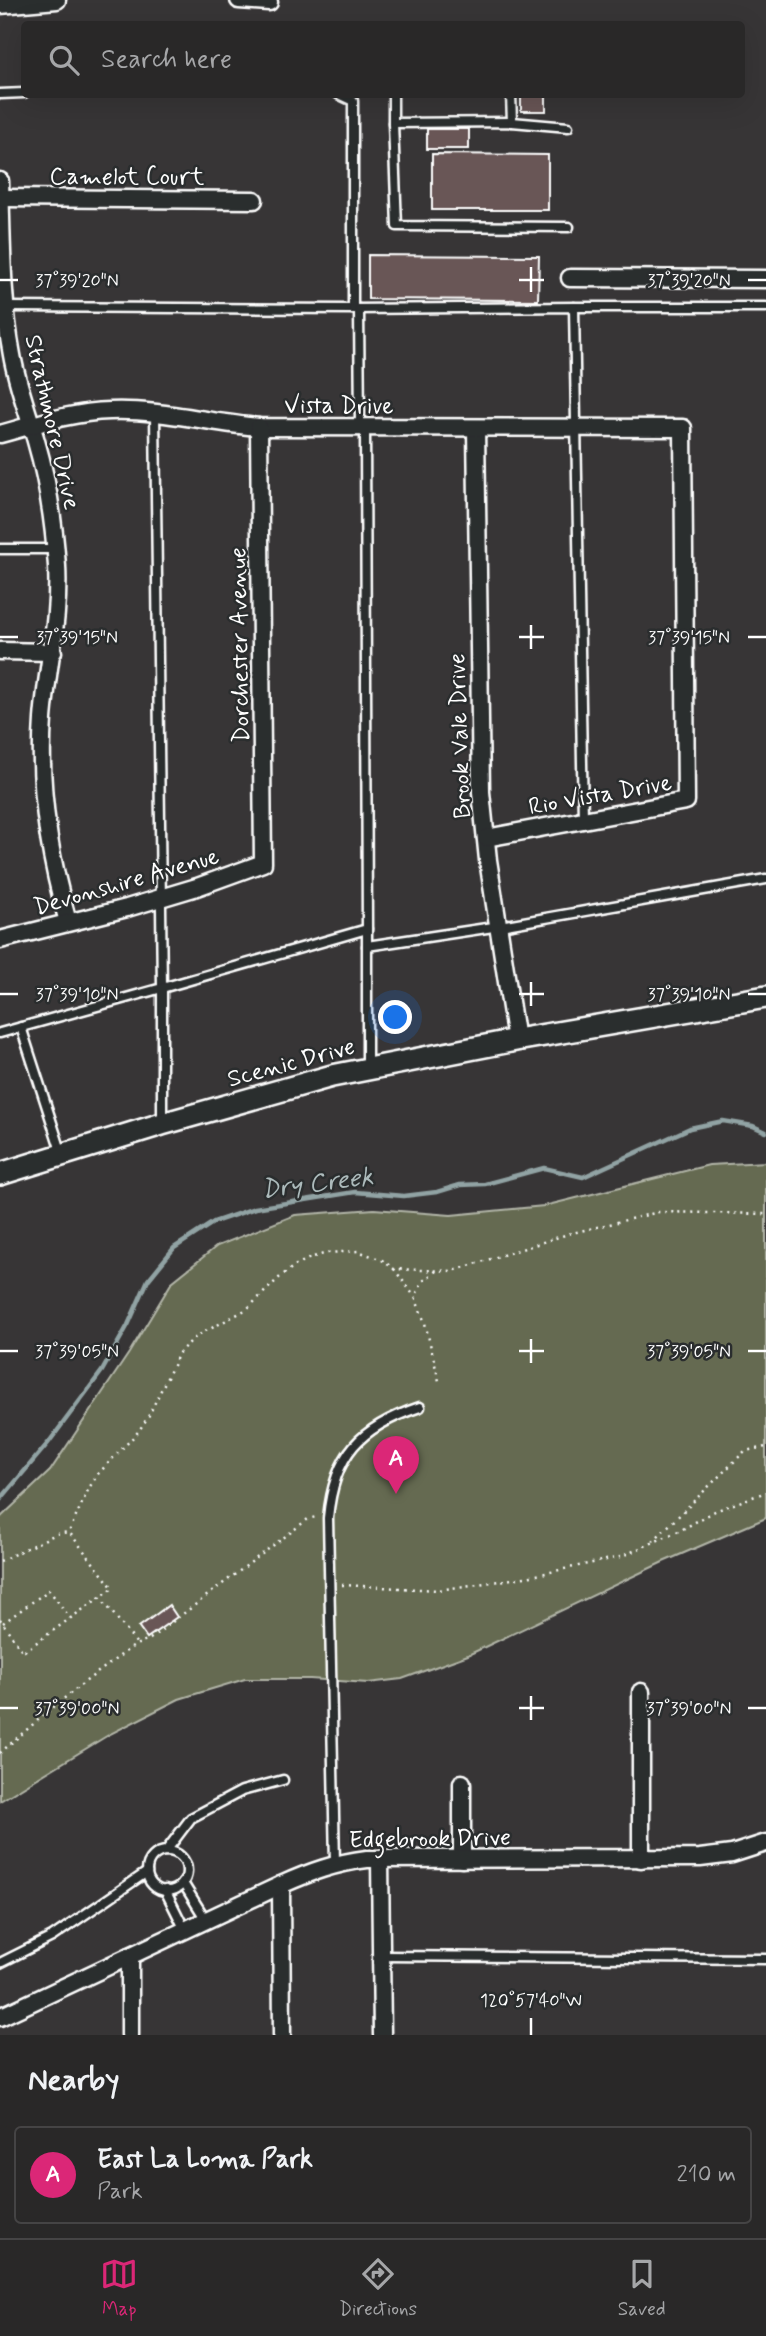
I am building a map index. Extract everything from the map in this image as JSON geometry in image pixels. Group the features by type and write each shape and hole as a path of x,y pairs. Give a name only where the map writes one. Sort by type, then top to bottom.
{"main road":[{"name":"Scenic Drive","path":"0,1174 332,1076 516,1040 766,997"}],"street":[{"path":"0,5 57,0"},
{"path":"239,0 269,2"},
{"name":"Strathmore Drive","path":"0,181 11,354 47,484 55,549 57,614 43,718 42,763 44,810 58,887 68,922"},
{"name":"Camelot Court","path":"1,198 254,200"},
{"path":"570,278 766,279"},
{"name":"Vista Drive","path":"0,433 79,414 110,411 155,413 220,424 260,427 682,428"},
{"name":"Dorchester Avenue","path":"260,427 263,863"},
{"name":"Brook Vale Drive","path":"476,428 479,733 486,838 516,1040"},
{"name":"Rio Vista Drive","path":"486,838 687,802 682,428"},
{"path":"0,651 53,652"},
{"name":"Devonshire Avenue","path":"0,940 162,898 263,863"},
{"path":"641,1692 641,1859"},
{"path":"462,1783 462,1859"},
{"name":"Edgebrook Drive","path":"0,2017 281,1885 335,1864 380,1859 641,1859 711,1856 732,1854 766,1843"},
{"path":"380,1859 382,2035"},
{"path":"281,1885 282,2035"},
{"path":"130,1956 130,2035"}],"lane":[{"path":"0,93 21,93"},
{"path":"346,98 353,102 356,309 363,428 367,1069"},
{"path":"393,98 397,226 569,227"},
{"path":"511,98 512,122"},
{"path":"393,123 512,122 568,127"},
{"path":"6,307 766,307"},
{"path":"574,307 583,820"},
{"path":"155,413 162,898 162,1124"},
{"path":"0,548 55,549"},
{"path":"367,946 500,926 766,879"},
{"path":"0,1033 367,929"},
{"path":"21,1027 62,1155"},
{"path":"335,1864 328,1518 333,1483 340,1465 363,1436 396,1415 419,1407"},
{"path":"166,1851 178,1854 186,1864 183,1883 172,1890 165,1890 153,1884 147,1872 148,1866 155,1855 166,1851 191,1818 242,1791 283,1780"},
{"path":"0,1963 52,1937 147,1872"},
{"path":"183,1883 206,1920"},
{"path":"165,1890 185,1930"},
{"path":"381,1956 766,1959"}],"path":[{"path":"394,1269 453,1271 568,1234 659,1212 766,1214"},
{"path":"69,1532 89,1488 138,1432 160,1395 180,1351 197,1336 247,1309 279,1278 310,1258 327,1253 358,1251 382,1260 394,1269 415,1297 425,1323 439,1381"},
{"path":"415,1297 423,1281 436,1270"},
{"path":"651,1543 745,1451 766,1447"},
{"path":"347,1585 438,1590 532,1576 620,1557 681,1530 715,1511 766,1492"},
{"path":"0,1753 24,1730 137,1644 150,1639 308,1519 328,1518"},
{"path":"0,1561 56,1534 69,1532"},
{"path":"69,1532 113,1588 23,1651 1,1621 49,1590 70,1618"},
{"path":"100,1597 137,1644"}],"green space":[{"path":"766,1162 766,1518 663,1562 468,1655 402,1679 368,1683 310,1679 245,1679 179,1699 110,1734 0,1801 0,1518 50,1471 129,1353 172,1282 217,1246 295,1215 374,1209 451,1215 544,1206 709,1165"}],"building":[{"path":"521,98 546,98 546,111 521,111"},
{"path":"427,129 469,129 469,149 427,149"},
{"path":"432,154 548,155 548,210 432,210"},
{"path":"368,255 539,256 538,300 368,299"},
{"path":"169,1605 177,1617 147,1638 139,1627"}],"waterway":[{"name":"Dry Creek","path":"0,1500 49,1442 102,1371 128,1325 148,1280 174,1248 214,1222 255,1208 355,1192 404,1196 437,1192 460,1185 485,1184 544,1168 583,1177 690,1128 723,1121 753,1126 766,1132"}],"place":[{"name":"East La Loma Park","path":"396,1494"}]}
